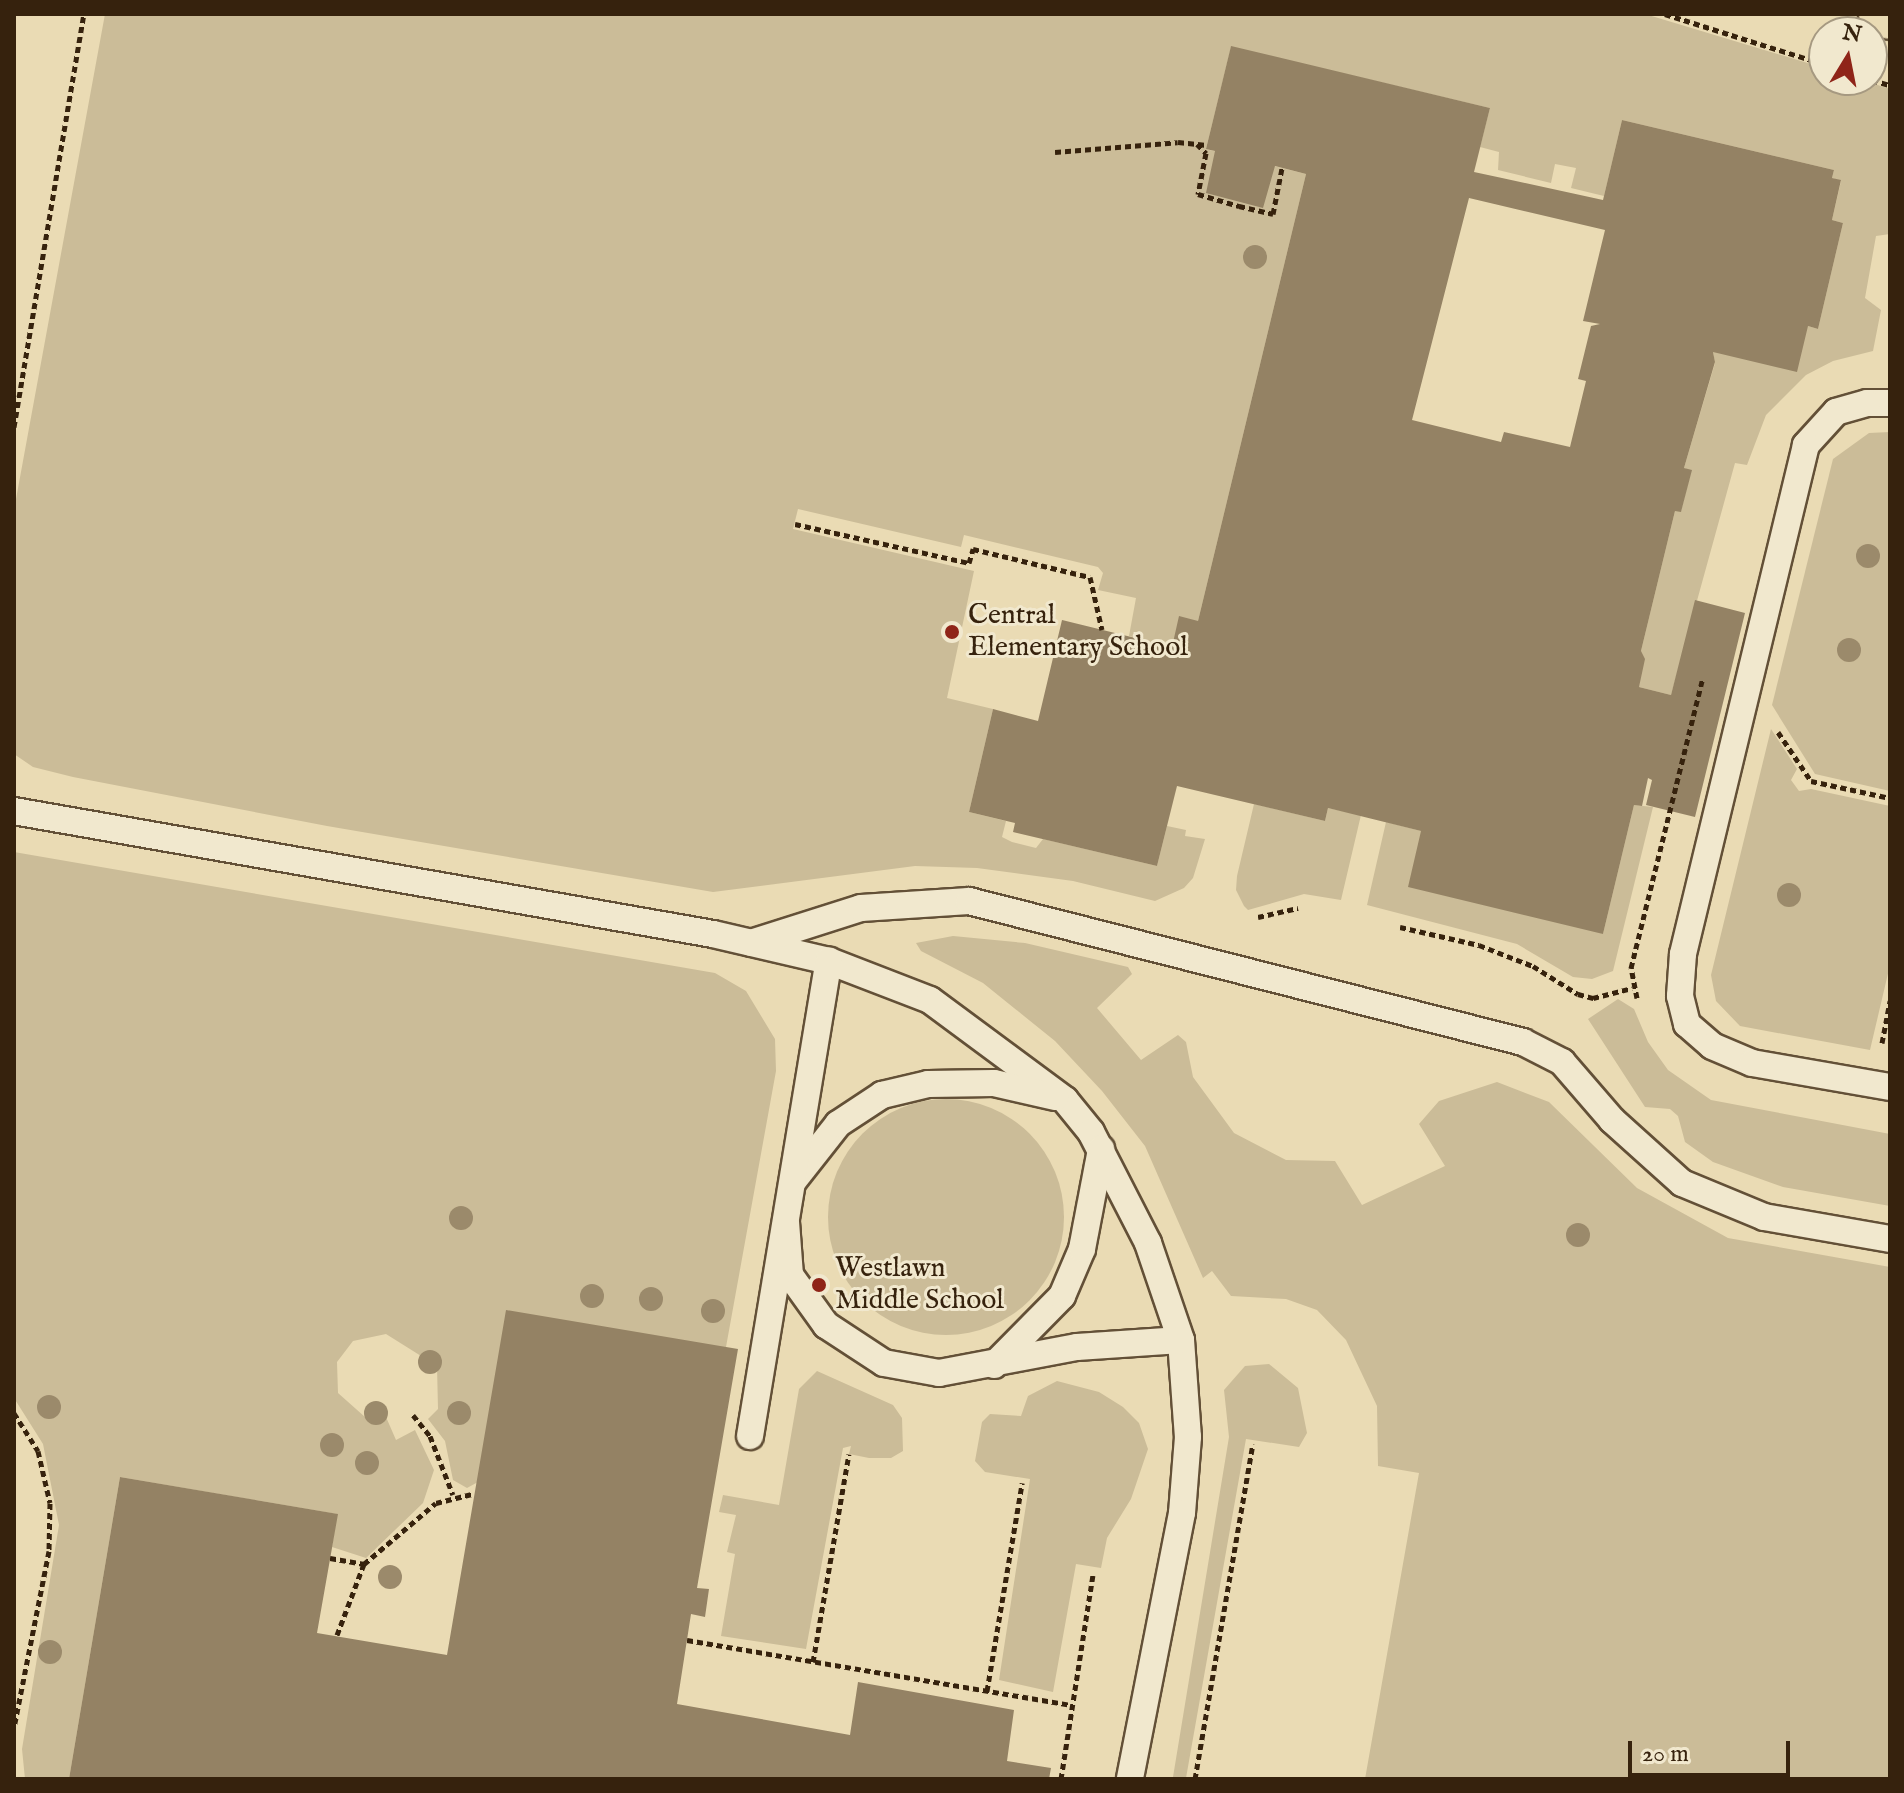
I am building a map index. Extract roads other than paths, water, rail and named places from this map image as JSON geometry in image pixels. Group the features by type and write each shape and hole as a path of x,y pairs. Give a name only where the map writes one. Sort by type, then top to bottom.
{"main road":[{"path":"1881,14 1890,17"}],"lane":[{"path":"1890,403 1867,403 1836,412 1806,445 1683,954 1680,996 1687,1024 1712,1046 1752,1063 1890,1087"},
{"path":"14,811 751,943 829,961 930,1000 1065,1100 1101,1149 1148,1243 1181,1340 1188,1437 1182,1513 1130,1779"},
{"path":"751,943 861,908 969,901 1523,1042 1562,1062 1612,1120 1682,1183 1764,1217 1890,1239"},
{"path":"750,1436 829,961"},
{"path":"792,1183 838,1124 882,1095 928,1084 994,1083 1065,1100"},
{"path":"994,1365 1062,1296 1082,1249 1101,1149"},
{"path":"786,1222 790,1275 826,1325 884,1363 939,1373 1077,1347 1181,1340"}],"place":[{"name":"Central Elementary School","path":"952,632"},
{"name":"Westlawn Middle School","path":"819,1285"}]}
